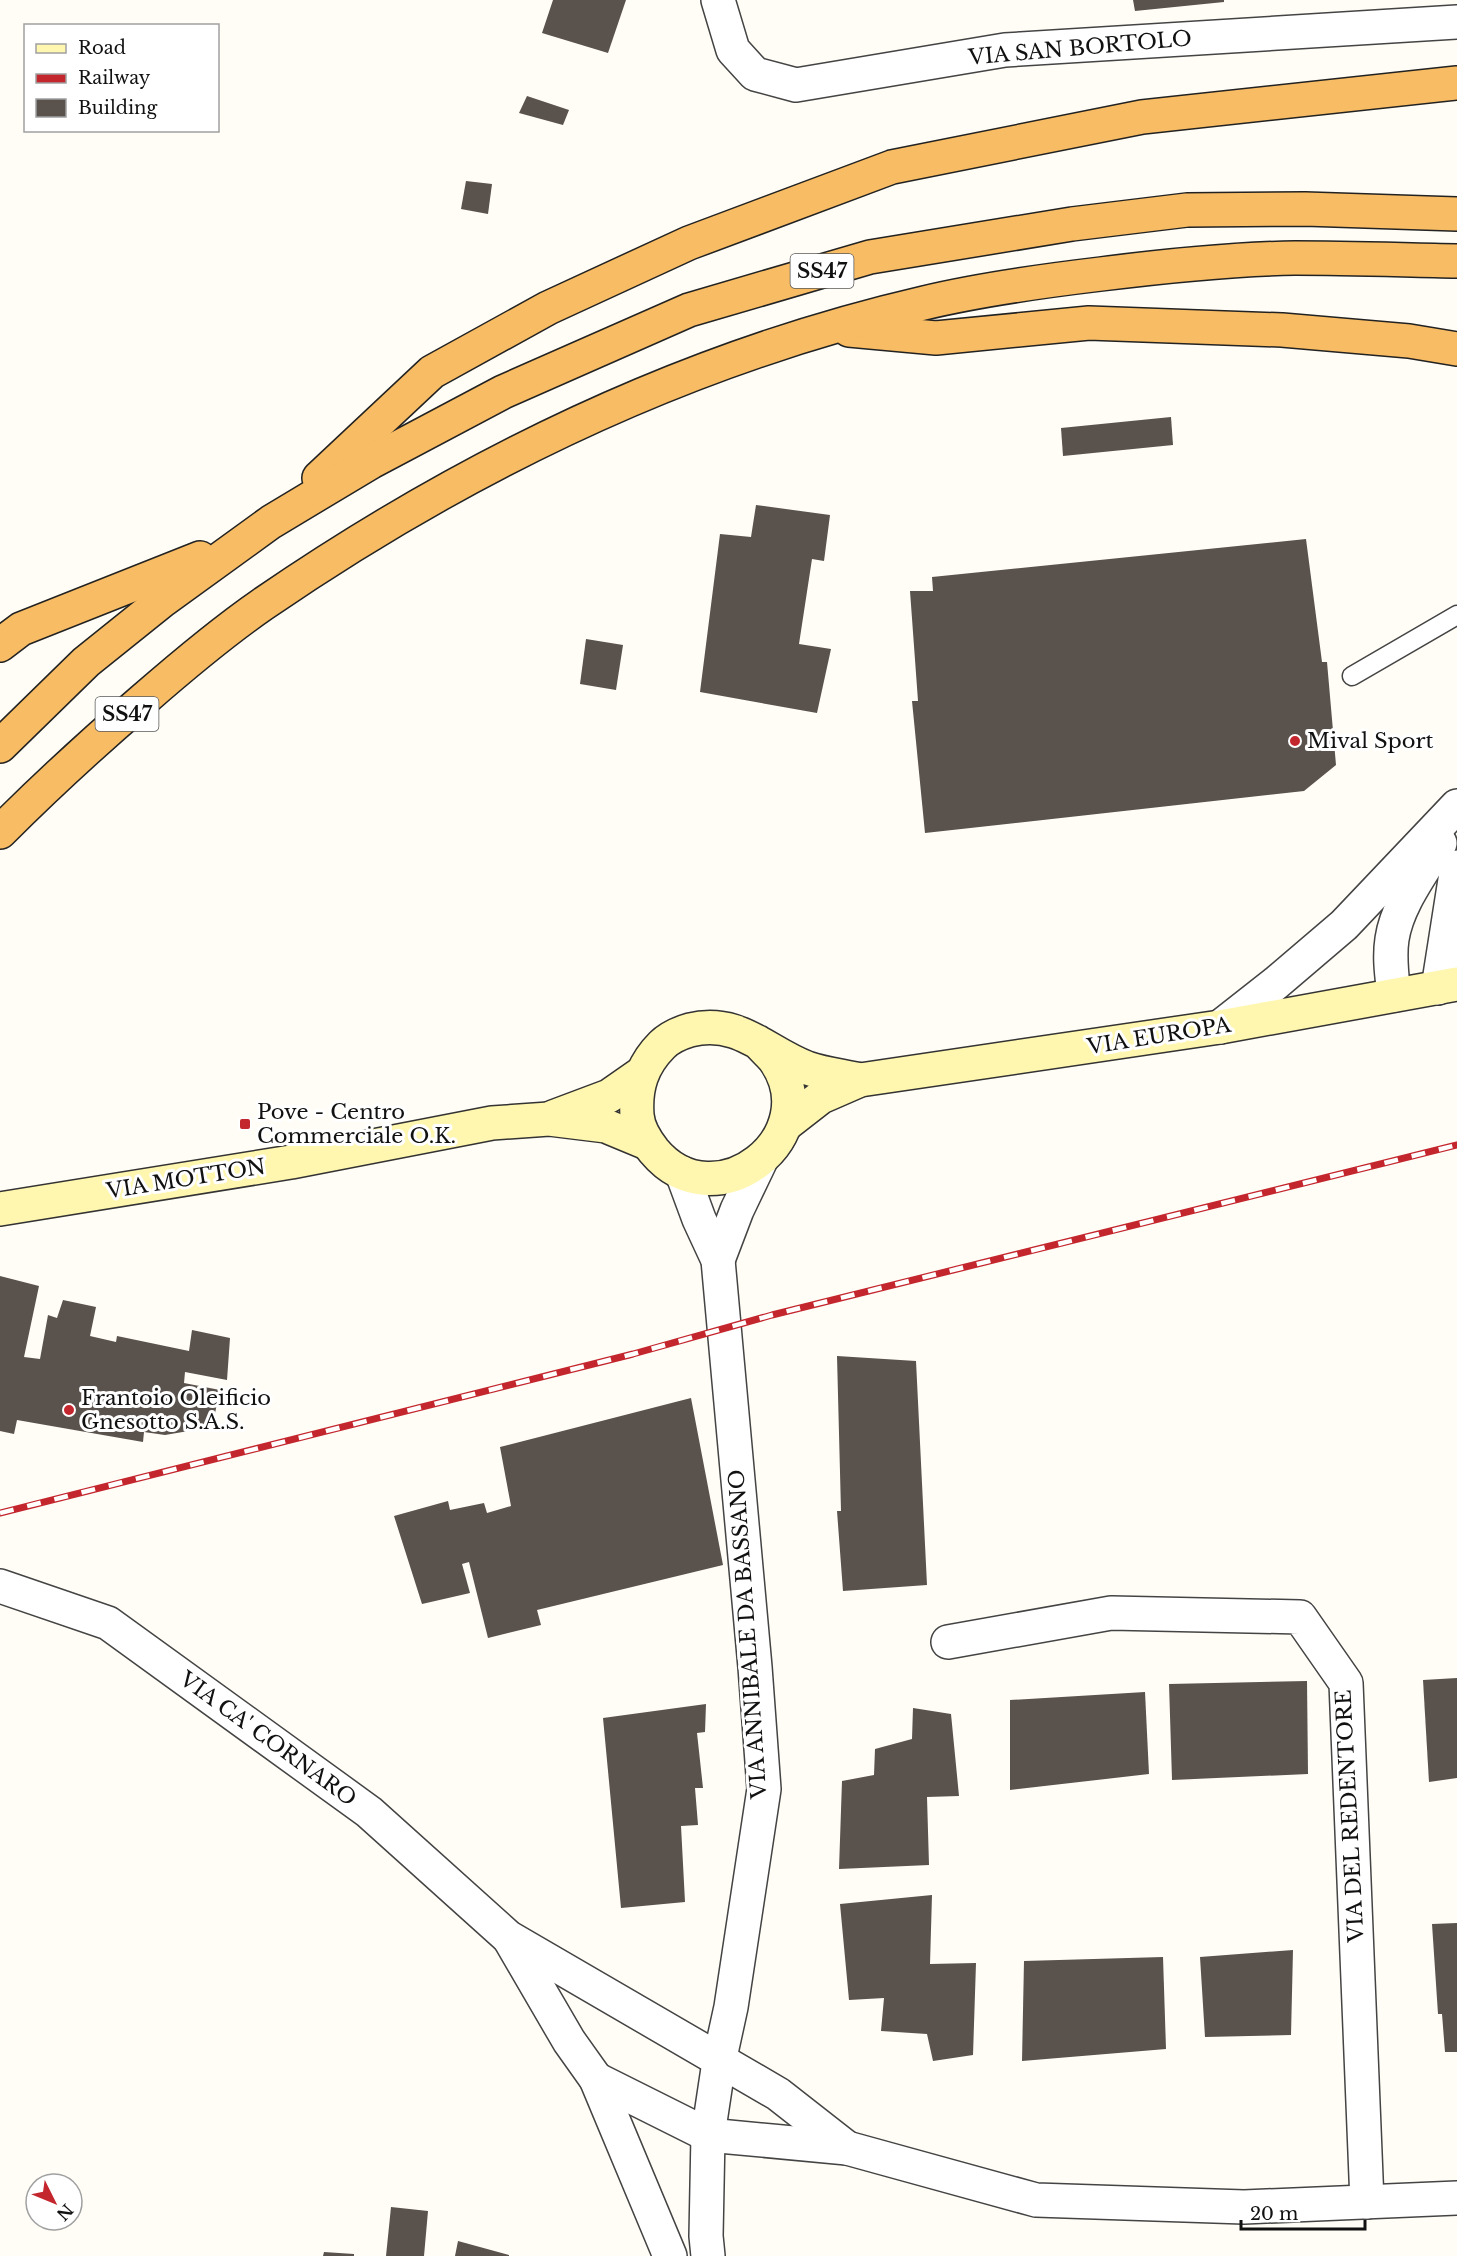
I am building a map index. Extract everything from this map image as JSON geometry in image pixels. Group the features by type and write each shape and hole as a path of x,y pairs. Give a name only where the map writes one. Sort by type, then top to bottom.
{"highway":[{"path":"271,522 432,372 548,308 689,243 892,167 1142,117 1457,82"},
{"name":"SS47","path":"0,746 86,662 162,601 271,522 371,462 503,392 689,310 870,257 1072,224 1187,210 1305,209 1457,214"},
{"name":"SS47","path":"0,832 42,790 194,656 261,605 445,490 548,438 645,394 826,328 939,300 1042,281 1167,266 1293,258 1457,261"},
{"path":"826,328 936,338 1100,323 1282,330 1408,341 1457,349"},
{"path":"0,645 21,629 243,541"}],"main road":[{"name":"VIA EUROPA","path":"784,1125 821,1097 860,1080 1220,1027 1448,986"},
{"name":"VIA EUROPA","path":"758,1042 774,1059 784,1081 788,1103 784,1125 775,1145 760,1162 743,1172 724,1178 705,1178 682,1173 662,1161 647,1143 638,1122 636,1099 642,1073 652,1056 666,1042 693,1030 702,1027 722,1027 741,1032 807,1068 860,1080"},
{"name":"VIA MOTTON","path":"549,1119 609,1096 642,1073"},
{"name":"VIA MOTTON","path":"0,1209 291,1162 492,1123 549,1119 606,1126 647,1143"}],"street":[{"name":"VIA SAN BORTOLO","path":"718,0 733,50 755,74 796,85 1005,50 1457,22"},
{"path":"1220,1027 1344,925 1457,806"},
{"path":"1394,995 1391,952 1397,917 1457,813"},
{"path":"1448,986 1457,867"},
{"name":"VIA ANNIBALE DA BASSANO","path":"718,1260 737,1210 760,1162"},
{"name":"VIA ANNIBALE DA BASSANO","path":"682,1173 699,1219 718,1260 764,1789 731,2007 719,2062 708,2135 706,2236 708,2256"},
{"name":"VIA CA' CORNARO","path":"0,1586 108,1623 369,1812 508,1937 719,2062 778,2094 847,2148"},
{"name":"VIA DEL REDENTORE","path":"948,1642 1111,1613 1300,1617 1346,1683 1367,2202"},
{"name":"VIA CA' CORNARO","path":"508,1937 569,2041 596,2079 670,2256"},
{"name":"VIA CA' CORNARO","path":"596,2079 708,2135"},
{"path":"708,2135 847,2148 1036,2200 1244,2207 1457,2198"}],"lane":[{"path":"1352,676 1457,615"}],"building":[{"path":"553,0 626,0 608,53 542,33"},
{"path":"1133,0 1224,0 1224,2 1135,11"},
{"path":"527,96 569,110 563,125 519,113"},
{"path":"466,181 492,184 488,214 461,209"},
{"path":"1171,417 1173,445 1063,456 1061,428"},
{"path":"756,505 830,515 824,561 812,559 799,644 831,649 817,713 700,692 720,534 751,537"},
{"path":"1306,539 1322,662 1327,662 1336,765 1304,791 925,833 912,701 918,701 910,591 933,591 932,577"},
{"path":"586,639 623,645 616,690 580,684"},
{"path":"0,1276 39,1286 24,1357 40,1359 48,1315 57,1318 63,1300 96,1307 90,1336 116,1342 117,1336 189,1351 192,1330 230,1338 227,1380 185,1372 184,1383 220,1390 212,1427 165,1435 144,1432 143,1442 17,1420 14,1434 0,1431"},
{"path":"837,1356 916,1361 927,1585 843,1591 837,1511 841,1511"},
{"path":"691,1398 723,1565 537,1610 541,1625 488,1638 469,1562 462,1564 470,1593 422,1604 394,1516 448,1501 450,1510 484,1503 487,1513 511,1506 500,1447"},
{"path":"1457,1678 1457,1778 1429,1782 1423,1680"},
{"path":"1307,1681 1308,1774 1172,1780 1169,1684"},
{"path":"1145,1692 1149,1774 1010,1790 1010,1700"},
{"path":"706,1704 705,1732 697,1733 703,1788 695,1788 698,1825 681,1826 685,1902 621,1908 603,1718"},
{"path":"913,1708 951,1714 959,1796 927,1797 929,1865 839,1869 842,1781 874,1775 875,1749 912,1739"},
{"path":"932,1895 930,1964 976,1963 973,2055 933,2061 927,2034 881,2031 884,1998 849,2000 840,1904"},
{"path":"1457,1923 1457,2052 1445,2052 1442,2014 1438,2014 1432,1924"},
{"path":"1293,1950 1291,2035 1205,2037 1200,1957"},
{"path":"1163,1957 1166,2049 1022,2061 1024,1961"},
{"path":"391,2207 428,2211 424,2256 386,2256"},
{"path":"458,2241 509,2255 509,2256 455,2256"},
{"path":"324,2252 354,2254 354,2256 323,2256"}],"railway":[{"path":"0,1513 633,1354 772,1315 1457,1145"}],"place":[{"name":"Mival Sport","path":"1295,741"},
{"name":"Pove - Centro Commerciale O.K.","path":"245,1124"},
{"name":"Frantoio Oleificio Gnesotto S.A.S.","path":"69,1410"}]}
